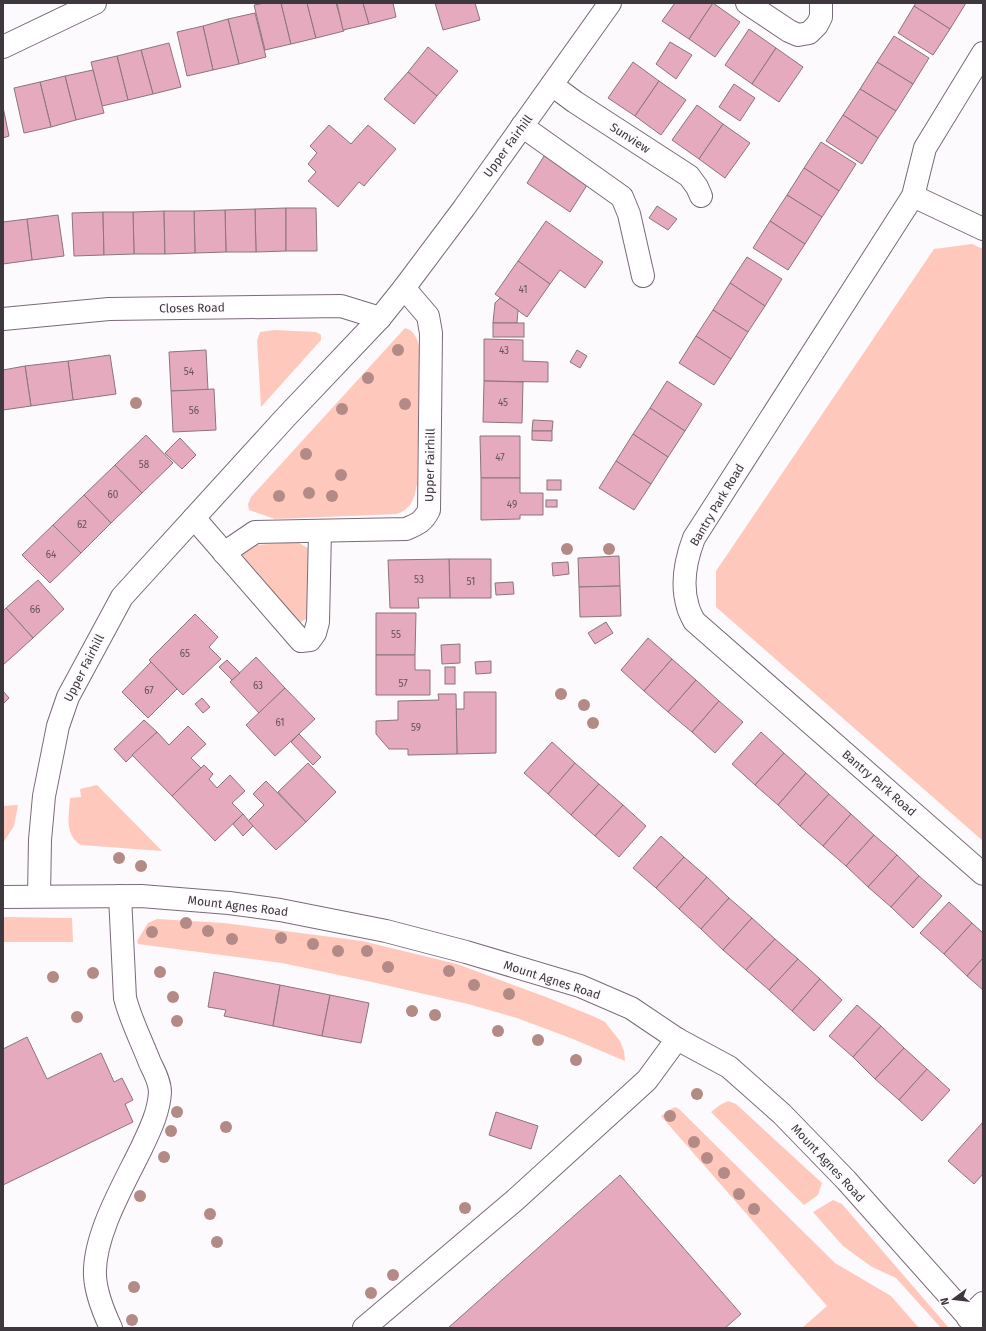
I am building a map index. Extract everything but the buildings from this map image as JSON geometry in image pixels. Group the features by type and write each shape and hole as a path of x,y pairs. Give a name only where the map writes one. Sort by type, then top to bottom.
{"street":[{"path":"3,46 95,3"},
{"path":"747,3 789,31 798,35 809,33 817,25 821,18 821,3"},
{"name":"Upper Fairhill","path":"39,896 40,840 44,796 58,726 68,697 122,597 285,418 380,318 464,208 552,85 605,5"},
{"name":"Bantry Park Road","path":"983,54 925,148 913,196 694,538 688,554 685,595 688,608 694,621 983,874"},
{"name":"Sunview","path":"552,85 575,102 689,176 697,187 700,196"},
{"path":"522,126 622,198 629,214 643,276"},
{"path":"913,196 983,229"},
{"name":"Upper Fairhill","path":"224,553 255,532 406,529 420,523 426,517 430,510 431,333 428,316 404,288"},
{"name":"Closes Road","path":"3,319 109,309 342,306 380,318"},
{"path":"194,518 301,641 310,640 315,633 318,622 320,531"},
{"path":"110,1328 97,1292 95,1275 98,1250 104,1228 150,1130 157,1110 160,1090 155,1074 128,1011 125,998 120,896"},
{"name":"Mount Agnes Road","path":"3,897 141,896 230,903 280,910 415,939 466,952 580,986 631,1008 677,1039 730,1067 782,1114 976,1316"},
{"path":"364,1328 514,1201 647,1080 677,1039"}],"shaded area":[{"path":"972,244 983,249 983,841 716,607 716,571 934,249"},
{"path":"405,328 414,333 420,350 417,484 412,502 409,506 397,514 275,519 249,510 248,504 251,497"},
{"path":"275,330 316,332 321,335 321,340 261,407 257,340 260,332"},
{"path":"297,542 308,548 312,558 309,615 301,622 295,621 243,561 243,553 254,545"},
{"path":"97,785 162,851 81,845 76,841 72,836 69,824 70,798 81,797 80,789"},
{"path":"18,805 14,826 3,843 3,806"},
{"path":"3,917 72,918 73,942 3,942"},
{"path":"157,919 224,923 362,941 457,964 546,997 605,1022 620,1041 624,1051 625,1061 573,1039 517,1018 468,1004 282,963 138,944 137,941 148,923"},
{"path":"728,1101 736,1104 822,1183 818,1195 804,1205 711,1112"},
{"path":"675,1107 679,1109 835,1263 891,1296 919,1328 802,1328 827,1306 661,1116"},
{"path":"833,1200 842,1204 949,1328 941,1328 896,1278 872,1267 843,1246 813,1212"}]}
